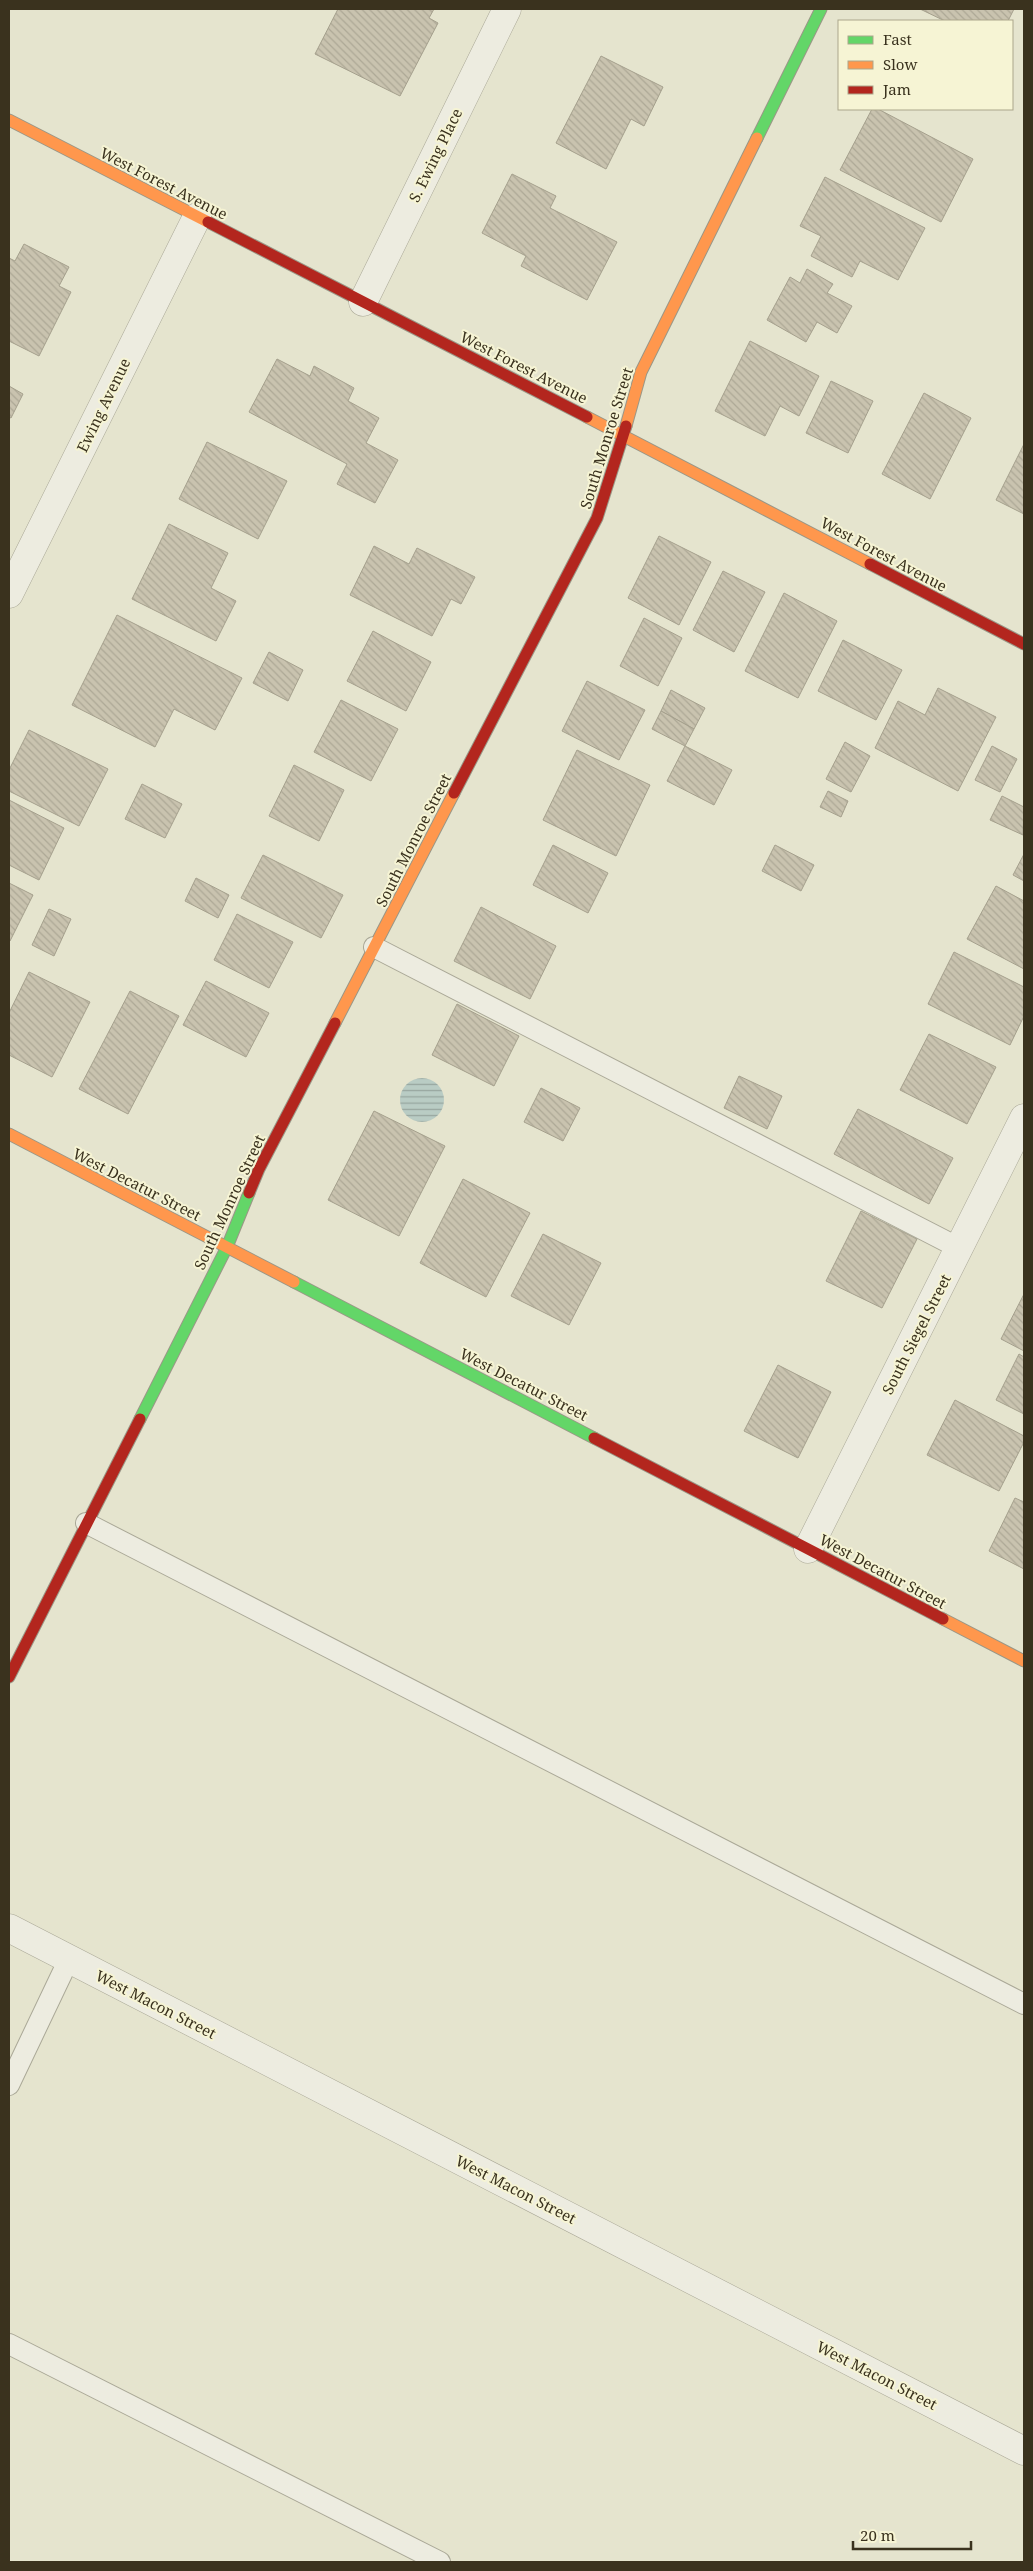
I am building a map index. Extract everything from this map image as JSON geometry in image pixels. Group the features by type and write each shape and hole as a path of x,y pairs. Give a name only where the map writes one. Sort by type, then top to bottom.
{"street":[{"name":"S. Ewing Place","path":"363,302 507,9"},
{"name":"South Monroe Street","path":"9,1677 227,1247 259,1169 597,518 624,436 631,402 641,372 821,9"},
{"name":"West Forest Avenue","path":"9,120 1024,644"},
{"name":"Ewing Avenue","path":"9,594 197,217"},
{"name":"South Siegel Street","path":"808,1549 1024,1118"},
{"name":"West Decatur Street","path":"9,1134 1024,1662"},
{"name":"West Macon Street","path":"9,1928 1024,2451"}],"lane":[{"path":"374,948 959,1248"},
{"path":"86,1523 1024,2004"},
{"path":"9,2085 69,1959"},
{"path":"9,2344 440,2562"}],"shaded area":[{"path":"418,1078 426,1078 438,1084 444,1100 438,1116 426,1122 418,1122 406,1116 400,1104 400,1096 406,1084"}],"building":[{"path":"338,9 434,9 429,18 438,23 400,96 315,54"},
{"path":"920,9 1014,9 1008,20 943,20"},
{"path":"601,56 663,87 644,126 631,119 606,169 556,143"},
{"path":"871,110 880,110 973,159 941,222 840,170"},
{"path":"512,174 556,196 550,208 617,242 587,300 521,266 526,256 482,233"},
{"path":"825,177 925,228 898,280 860,261 852,277 811,256 821,236 800,226"},
{"path":"24,244 69,267 59,286 71,292 39,356 9,341 9,258 15,261"},
{"path":"807,269 833,284 827,293 852,306 837,333 817,322 806,342 767,320 790,277 800,283"},
{"path":"750,341 819,376 799,416 780,406 765,436 715,411"},
{"path":"277,359 310,376 314,366 354,388 348,401 379,418 366,443 398,460 375,503 337,484 347,464 249,412"},
{"path":"831,381 873,401 848,453 806,433"},
{"path":"9,386 23,394 11,418 9,417"},
{"path":"924,393 971,418 930,499 882,474"},
{"path":"207,442 287,481 258,539 179,499"},
{"path":"1024,444 1024,514 996,500"},
{"path":"169,524 228,553 211,588 236,601 216,641 132,599"},
{"path":"659,536 711,562 679,625 628,598"},
{"path":"374,546 409,564 417,548 475,577 461,604 451,599 432,636 350,595"},
{"path":"723,571 765,592 734,652 693,630"},
{"path":"784,593 837,621 798,698 745,671"},
{"path":"117,615 242,678 215,730 174,709 155,747 72,705"},
{"path":"644,618 682,638 658,686 620,666"},
{"path":"373,631 431,662 406,711 347,681"},
{"path":"843,640 902,670 876,720 818,691"},
{"path":"269,652 303,670 288,701 253,683"},
{"path":"587,681 645,710 619,760 562,731"},
{"path":"938,688 996,717 958,791 875,748 898,701 925,715"},
{"path":"671,690 705,708 694,729 661,711"},
{"path":"341,700 398,729 371,781 314,752"},
{"path":"661,711 694,729 685,746 652,729"},
{"path":"29,730 108,769 79,826 9,791 9,770"},
{"path":"845,742 870,756 851,792 826,779"},
{"path":"685,746 732,770 714,805 667,781"},
{"path":"992,746 1017,759 1000,792 975,780"},
{"path":"577,750 650,785 616,856 543,820"},
{"path":"294,765 344,790 319,841 269,816"},
{"path":"142,784 182,804 165,838 125,819"},
{"path":"828,791 848,801 841,817 820,807"},
{"path":"1002,796 1024,807 1023,835 990,820"},
{"path":"9,800 64,828 39,880 9,865"},
{"path":"553,845 608,873 588,913 533,885"},
{"path":"775,845 814,865 801,891 762,871"},
{"path":"1024,854 1024,881 1013,875"},
{"path":"263,855 343,895 321,938 241,898"},
{"path":"196,878 229,895 218,918 185,901"},
{"path":"9,883 33,895 10,941 9,940"},
{"path":"996,886 1024,901 1024,969 967,939"},
{"path":"481,907 556,946 530,999 454,961"},
{"path":"49,909 71,919 54,956 32,945"},
{"path":"237,914 293,942 269,988 214,960"},
{"path":"954,952 1024,987 1024,1016 1010,1045 928,1004"},
{"path":"29,972 90,1002 52,1077 9,1055 9,1013"},
{"path":"206,981 269,1013 246,1057 183,1025"},
{"path":"130,991 179,1016 128,1114 79,1089"},
{"path":"457,1004 519,1036 494,1086 432,1055"},
{"path":"929,1034 996,1067 967,1124 900,1090"},
{"path":"739,1076 782,1096 767,1129 724,1108"},
{"path":"541,1088 580,1108 563,1141 524,1122"},
{"path":"858,1109 953,1158 929,1204 834,1154"},
{"path":"374,1111 445,1146 399,1236 328,1200"},
{"path":"463,1179 530,1213 486,1297 420,1263"},
{"path":"861,1211 917,1239 882,1308 826,1281"},
{"path":"543,1234 601,1263 569,1325 511,1296"},
{"path":"1024,1294 1024,1351 1001,1339"},
{"path":"1019,1354 1024,1357 1024,1414 996,1400"},
{"path":"778,1365 831,1392 798,1458 744,1431"},
{"path":"955,1400 1024,1436 1024,1442 999,1491 927,1455"},
{"path":"1015,1498 1024,1502 1024,1569 989,1551"}],"traffic: fast":[{"path":"757,138 821,9"},
{"path":"140,1419 227,1247 249,1193"},
{"path":"294,1282 594,1438"}],"traffic: slow":[{"path":"9,120 208,222"},
{"path":"626,426 641,372 757,138"},
{"path":"587,417 870,564"},
{"path":"335,1023 454,793"},
{"path":"9,1134 294,1282"},
{"path":"943,1619 1024,1661"}],"traffic: jam":[{"path":"208,222 587,417"},
{"path":"454,793 597,518 626,426"},
{"path":"870,564 1024,644"},
{"path":"249,1193 259,1169 335,1023"},
{"path":"9,1677 140,1419"},
{"path":"594,1438 943,1619"}]}
